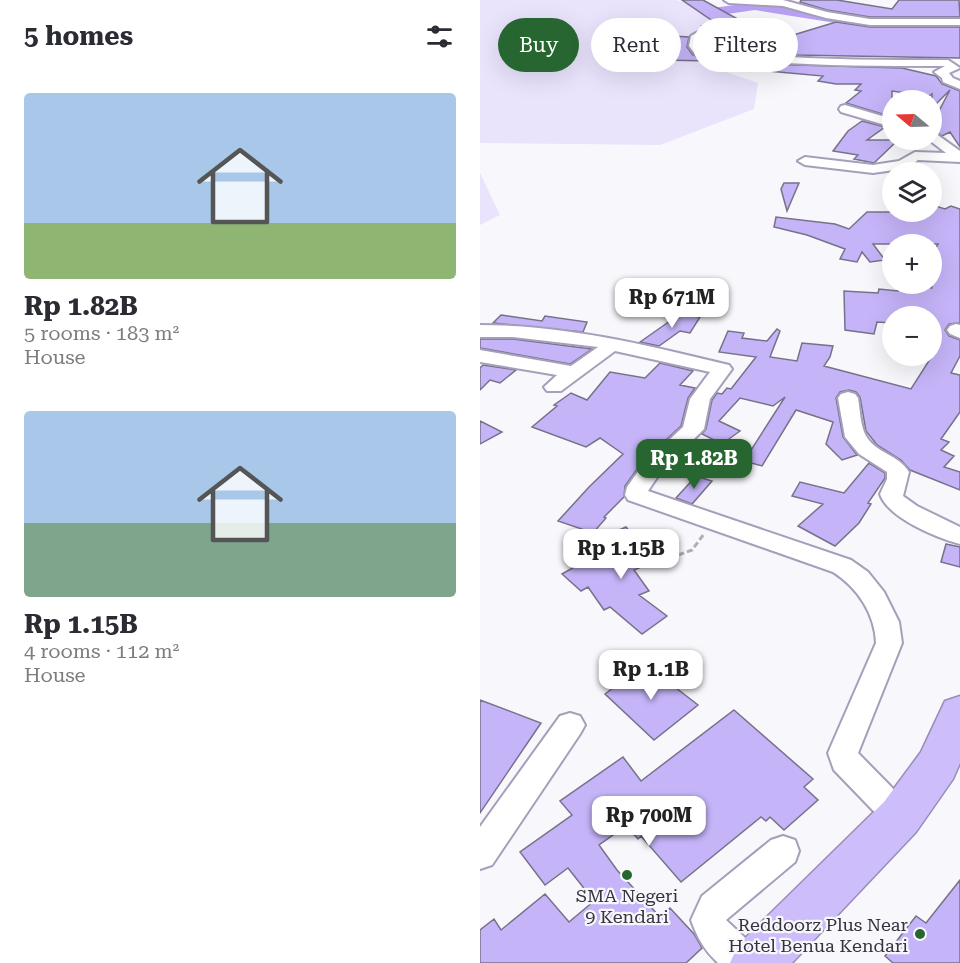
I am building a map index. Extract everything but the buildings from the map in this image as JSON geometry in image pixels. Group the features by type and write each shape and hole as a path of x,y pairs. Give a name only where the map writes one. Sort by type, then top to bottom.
{"highway":[{"path":"756,963 900,817 937,765 960,713"}],"street":[{"path":"729,0 783,3 826,15 870,22 960,20"},
{"path":"808,0 867,11 960,20"},
{"path":"798,61 948,63 954,68 940,72 948,77 947,80 960,85"},
{"path":"845,109 882,120"},
{"path":"805,161 873,169 903,165 915,156 960,158 942,143"},
{"path":"480,331 532,332 612,344 723,370 700,399 693,429 652,468 636,490 636,495 706,522 842,566 851,570 863,581 889,628 889,643 843,753 845,761 900,817"},
{"path":"554,387 573,372 591,363 612,344"},
{"path":"480,356 573,372"},
{"path":"848,398 853,432 860,445 896,469 898,476 891,494 892,499 917,516 960,536"},
{"path":"480,854 570,725"},
{"path":"745,963 711,931 708,920 714,908 783,851"}],"path":[{"path":"670,558 692,550 706,532 706,522"}],"shaded area":[{"path":"480,0 676,0 731,18 693,18 693,72 726,72 758,83 754,109 660,145 480,143"},
{"path":"480,173 500,215 480,225"}],"waterway":[{"path":"706,13 755,6 867,24 960,23"}],"place":[{"name":"SMA Negeri 9 Kendari","path":"627,875"},
{"name":"Reddoorz Plus Near Hotel Benua Kendari","path":"920,934"}]}
